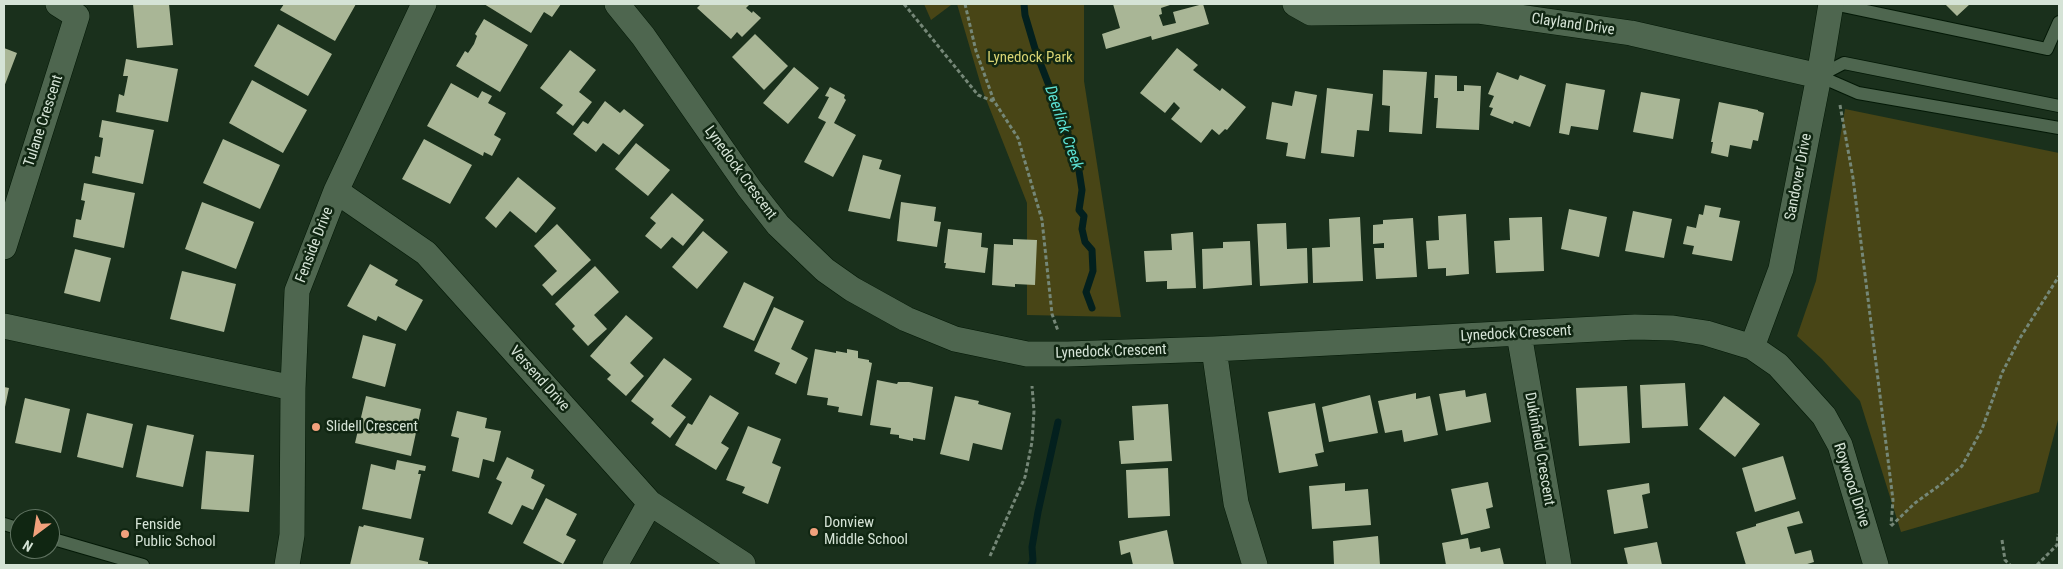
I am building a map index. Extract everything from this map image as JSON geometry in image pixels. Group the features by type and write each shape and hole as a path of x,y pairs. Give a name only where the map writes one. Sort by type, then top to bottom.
{"street":[{"name":"Tulane Crescent","path":"4,247 77,16 58,4"},
{"name":"Fenside Drive","path":"287,565 292,535 293,388 297,291 336,191 424,4"},
{"name":"Lynedock Crescent","path":"617,4 643,36 778,225 825,270 852,289 880,306 955,339 1027,354 1068,354 1214,349 1635,327 1673,328 1706,333 1752,347"},
{"name":"Clayland Drive","path":"1295,4 1311,13 1477,11 1631,33 1818,76"},
{"name":"Sandover Drive","path":"1752,347 1781,269 1832,4"},
{"name":"Versend Drive","path":"336,191 426,253 650,503 743,564"},
{"path":"4,326 293,388"},
{"name":"Dukinfield Crescent","path":"1519,334 1559,565"},
{"name":"Roywood Drive","path":"1752,347 1778,364 1824,416 1840,445 1872,554"},
{"path":"1214,349 1236,503 1255,565"},
{"path":"616,565 650,503"}],"lane":[{"path":"1832,4 2047,49 2059,22"},
{"path":"1818,76 1844,63 2059,106"},
{"path":"1818,76 1858,93 2059,128"},
{"path":"60,541 143,565"}],"path":[{"path":"904,4 978,95 994,101"},
{"path":"965,4 976,52 994,101 1018,138 1042,220 1052,314 1068,354"},
{"path":"1840,100 1853,178 1893,500 1892,525"},
{"path":"1872,554 1892,525 1915,503 1962,466 1982,429 2002,373 2020,338 2059,276"},
{"path":"990,556 1024,477 1032,442 1034,411 1032,386"},
{"path":"2037,565 2057,546 2058,534"},
{"path":"2002,540 2005,560 2010,565"}],"green space":[{"path":"924,4 950,4 951,5 931,20"},
{"name":"Lynedock Park","path":"957,4 1084,4 1084,81 1121,317 1027,315 1027,203 982,89"},
{"path":"1845,109 2059,153 2059,416 2039,492 1901,532 1860,401 1822,359 1797,336 1816,281"}],"building":[{"path":"133,4 169,4 173,45 137,48"},
{"path":"284,4 356,4 335,41 280,10"},
{"path":"484,4 561,4 552,17 544,12 531,33"},
{"path":"701,4 750,4 746,8 761,18 742,37 737,32 731,39 697,8"},
{"path":"1113,4 1173,4 1161,8 1162,14 1159,15 1163,26 1176,23 1173,12 1203,4 1209,24 1152,40 1151,36 1106,49 1102,34 1120,28"},
{"path":"1945,4 1970,4 1957,16"},
{"path":"484,19 528,45 500,92 456,66 465,51 468,53 474,44 477,36 475,34"},
{"path":"278,24 332,54 308,96 254,66"},
{"path":"755,34 788,66 764,90 732,57"},
{"path":"4,48 17,53 4,87"},
{"path":"1177,48 1198,65 1193,70 1220,91 1222,88 1246,107 1227,130 1225,129 1219,135 1212,129 1201,143 1171,119 1180,108 1174,102 1165,113 1140,93"},
{"path":"570,50 596,70 579,92 592,102 573,126 556,113 563,105 540,88"},
{"path":"126,59 178,69 168,122 116,112 119,94 124,96 128,76 123,76"},
{"path":"794,67 819,88 788,124 763,103"},
{"path":"1383,70 1427,72 1422,134 1389,132 1390,106 1382,105"},
{"path":"1497,72 1518,80 1520,75 1546,85 1530,127 1514,121 1513,124 1490,115 1493,108 1489,107 1494,96 1488,94"},
{"path":"1435,75 1457,76 1457,91 1464,91 1464,85 1481,86 1479,130 1436,128 1438,98 1434,98"},
{"path":"252,80 307,110 283,153 229,123"},
{"path":"451,83 478,98 482,91 492,96 488,103 506,113 494,135 501,139 492,156 484,152 483,156 427,126"},
{"path":"1566,83 1605,90 1598,130 1571,126 1569,135 1559,133"},
{"path":"830,87 845,95 844,98 846,100 834,123 856,135 833,177 804,162 826,122 818,118 829,97 825,96"},
{"path":"1327,88 1373,94 1369,131 1357,130 1354,157 1321,153"},
{"path":"1295,91 1317,95 1305,159 1286,156 1288,143 1266,139 1272,102 1292,106"},
{"path":"1641,92 1680,99 1673,139 1633,132"},
{"path":"605,101 620,113 624,109 644,125 619,155 603,143 596,152 573,134 583,121 588,124"},
{"path":"1719,102 1764,113 1758,141 1753,140 1751,149 1730,145 1728,157 1711,153 1713,142 1711,142"},
{"path":"102,120 154,130 143,184 92,173 95,156 100,157 103,138 99,137"},
{"path":"223,139 280,165 260,209 203,183"},
{"path":"424,139 472,165 450,204 402,179"},
{"path":"636,143 670,170 648,196 615,169"},
{"path":"863,155 882,160 879,169 901,175 890,219 848,211"},
{"path":"518,177 556,208 536,233 510,211 496,228 485,218"},
{"path":"84,183 135,193 124,248 73,237 76,219 81,220 85,201 81,200"},
{"path":"672,193 704,220 683,246 672,237 661,249 645,236 656,223 650,218"},
{"path":"202,202 254,222 236,269 185,249"},
{"path":"901,202 936,207 934,221 941,222 937,247 897,241"},
{"path":"1705,205 1721,208 1719,217 1740,221 1732,261 1692,254 1694,246 1683,244 1687,226 1696,228 1699,214 1703,215"},
{"path":"1569,209 1607,217 1599,257 1561,249"},
{"path":"1633,211 1672,219 1664,258 1625,251"},
{"path":"1466,214 1469,274 1446,276 1446,268 1428,269 1426,241 1439,240 1438,216"},
{"path":"1360,217 1363,281 1313,283 1312,248 1330,247 1329,219"},
{"path":"1542,217 1544,271 1496,273 1494,241 1510,240 1509,218"},
{"path":"1413,218 1417,277 1376,279 1374,248 1384,248 1384,243 1373,244 1373,225 1383,224 1383,220"},
{"path":"1286,223 1287,249 1307,248 1308,283 1260,286 1257,224"},
{"path":"557,224 591,260 552,296 542,285 557,271 534,246"},
{"path":"948,229 982,233 981,247 988,248 985,273 945,268"},
{"path":"703,231 728,252 697,289 672,267"},
{"path":"1193,232 1196,288 1167,289 1167,281 1146,282 1144,251 1172,250 1171,234"},
{"path":"1013,239 1037,240 1035,285 1015,284 1015,287 992,285 994,244 1013,245"},
{"path":"1250,241 1252,285 1203,289 1202,249 1223,248 1223,242"},
{"path":"75,249 111,258 100,302 64,293"},
{"path":"370,264 398,280 395,285 423,300 406,331 378,316 376,321 347,306"},
{"path":"595,266 619,292 594,315 607,329 588,346 572,329 575,326 555,304"},
{"path":"182,271 236,284 224,332 170,319"},
{"path":"744,282 774,297 754,341 723,327"},
{"path":"774,307 804,321 791,349 808,358 796,384 775,374 780,363 754,351"},
{"path":"626,315 653,338 630,363 644,376 626,396 607,379 611,375 590,356"},
{"path":"363,335 396,344 385,387 352,378"},
{"path":"815,349 836,353 836,351 847,353 847,349 858,351 858,358 869,360 872,363 862,416 838,412 839,407 827,405 828,398 807,395"},
{"path":"664,358 692,379 671,406 686,417 670,438 651,423 654,419 631,401"},
{"path":"877,380 897,384 898,382 909,382 933,387 925,440 913,438 913,441 899,438 899,435 890,434 891,428 870,425"},
{"path":"1685,383 1688,426 1642,428 1640,385"},
{"path":"1627,386 1630,443 1579,446 1576,388"},
{"path":"4,387 9,388 5,407 4,407"},
{"path":"1465,390 1466,397 1486,393 1491,422 1446,431 1439,394"},
{"path":"1416,393 1416,399 1430,396 1438,435 1404,442 1402,430 1385,433 1378,401"},
{"path":"710,395 739,413 721,443 729,448 716,470 675,445 688,423 692,425"},
{"path":"1370,395 1378,433 1329,442 1322,407"},
{"path":"366,396 421,409 411,456 355,443"},
{"path":"955,396 979,401 978,404 1011,413 1002,450 973,443 969,461 940,454"},
{"path":"1724,396 1760,424 1735,457 1699,429"},
{"path":"25,398 70,409 61,453 15,443"},
{"path":"1315,403 1324,452 1315,454 1318,466 1279,473 1268,412"},
{"path":"1168,404 1172,461 1121,464 1119,441 1134,440 1132,406"},
{"path":"457,411 487,418 485,428 501,431 494,462 483,459 479,478 452,471 459,438 451,436"},
{"path":"87,413 133,424 123,468 77,457"},
{"path":"147,425 194,435 183,487 136,477"},
{"path":"748,426 781,439 772,463 781,467 768,504 742,493 745,487 726,480"},
{"path":"206,451 254,455 249,512 201,509"},
{"path":"1783,456 1796,499 1755,512 1742,468"},
{"path":"507,457 534,470 531,478 545,485 533,510 522,505 512,525 488,513 502,482 496,479"},
{"path":"397,460 426,466 425,471 419,470 418,474 421,474 411,519 362,509 371,464 395,470"},
{"path":"1168,468 1170,516 1128,518 1126,470"},
{"path":"1488,482 1493,507 1486,509 1490,528 1461,535 1451,489"},
{"path":"1345,483 1345,491 1368,489 1371,525 1312,529 1309,486"},
{"path":"1649,483 1650,493 1642,495 1648,528 1614,534 1607,490"},
{"path":"546,498 577,514 566,535 576,540 563,564 523,543"},
{"path":"1799,511 1803,523 1787,527 1795,554 1811,550 1814,562 1804,565 1746,565 1736,532"},
{"path":"364,525 424,538 419,560 428,562 428,565 350,565 359,526 363,527"},
{"path":"1167,530 1174,565 1133,565 1130,552 1121,555 1119,541"},
{"path":"1378,536 1380,565 1334,565 1333,541"},
{"path":"1468,538 1470,549 1480,547 1481,552 1500,548 1504,565 1446,565 1442,543"},
{"path":"1657,542 1662,565 1628,565 1624,548"}],"waterway":[{"name":"Deerlick Creek","path":"1024,4 1025,15 1036,52 1077,158 1082,190 1079,210 1084,216 1082,229 1085,242 1092,250 1093,271 1086,292 1092,308"},
{"name":"Deerlick Creek","path":"1031,565 1038,512 1058,422"}],"place":[{"name":"Slidell Crescent","path":"316,427"},
{"name":"Donview Middle School","path":"814,532"},
{"name":"Fenside Public School","path":"125,534"}]}
